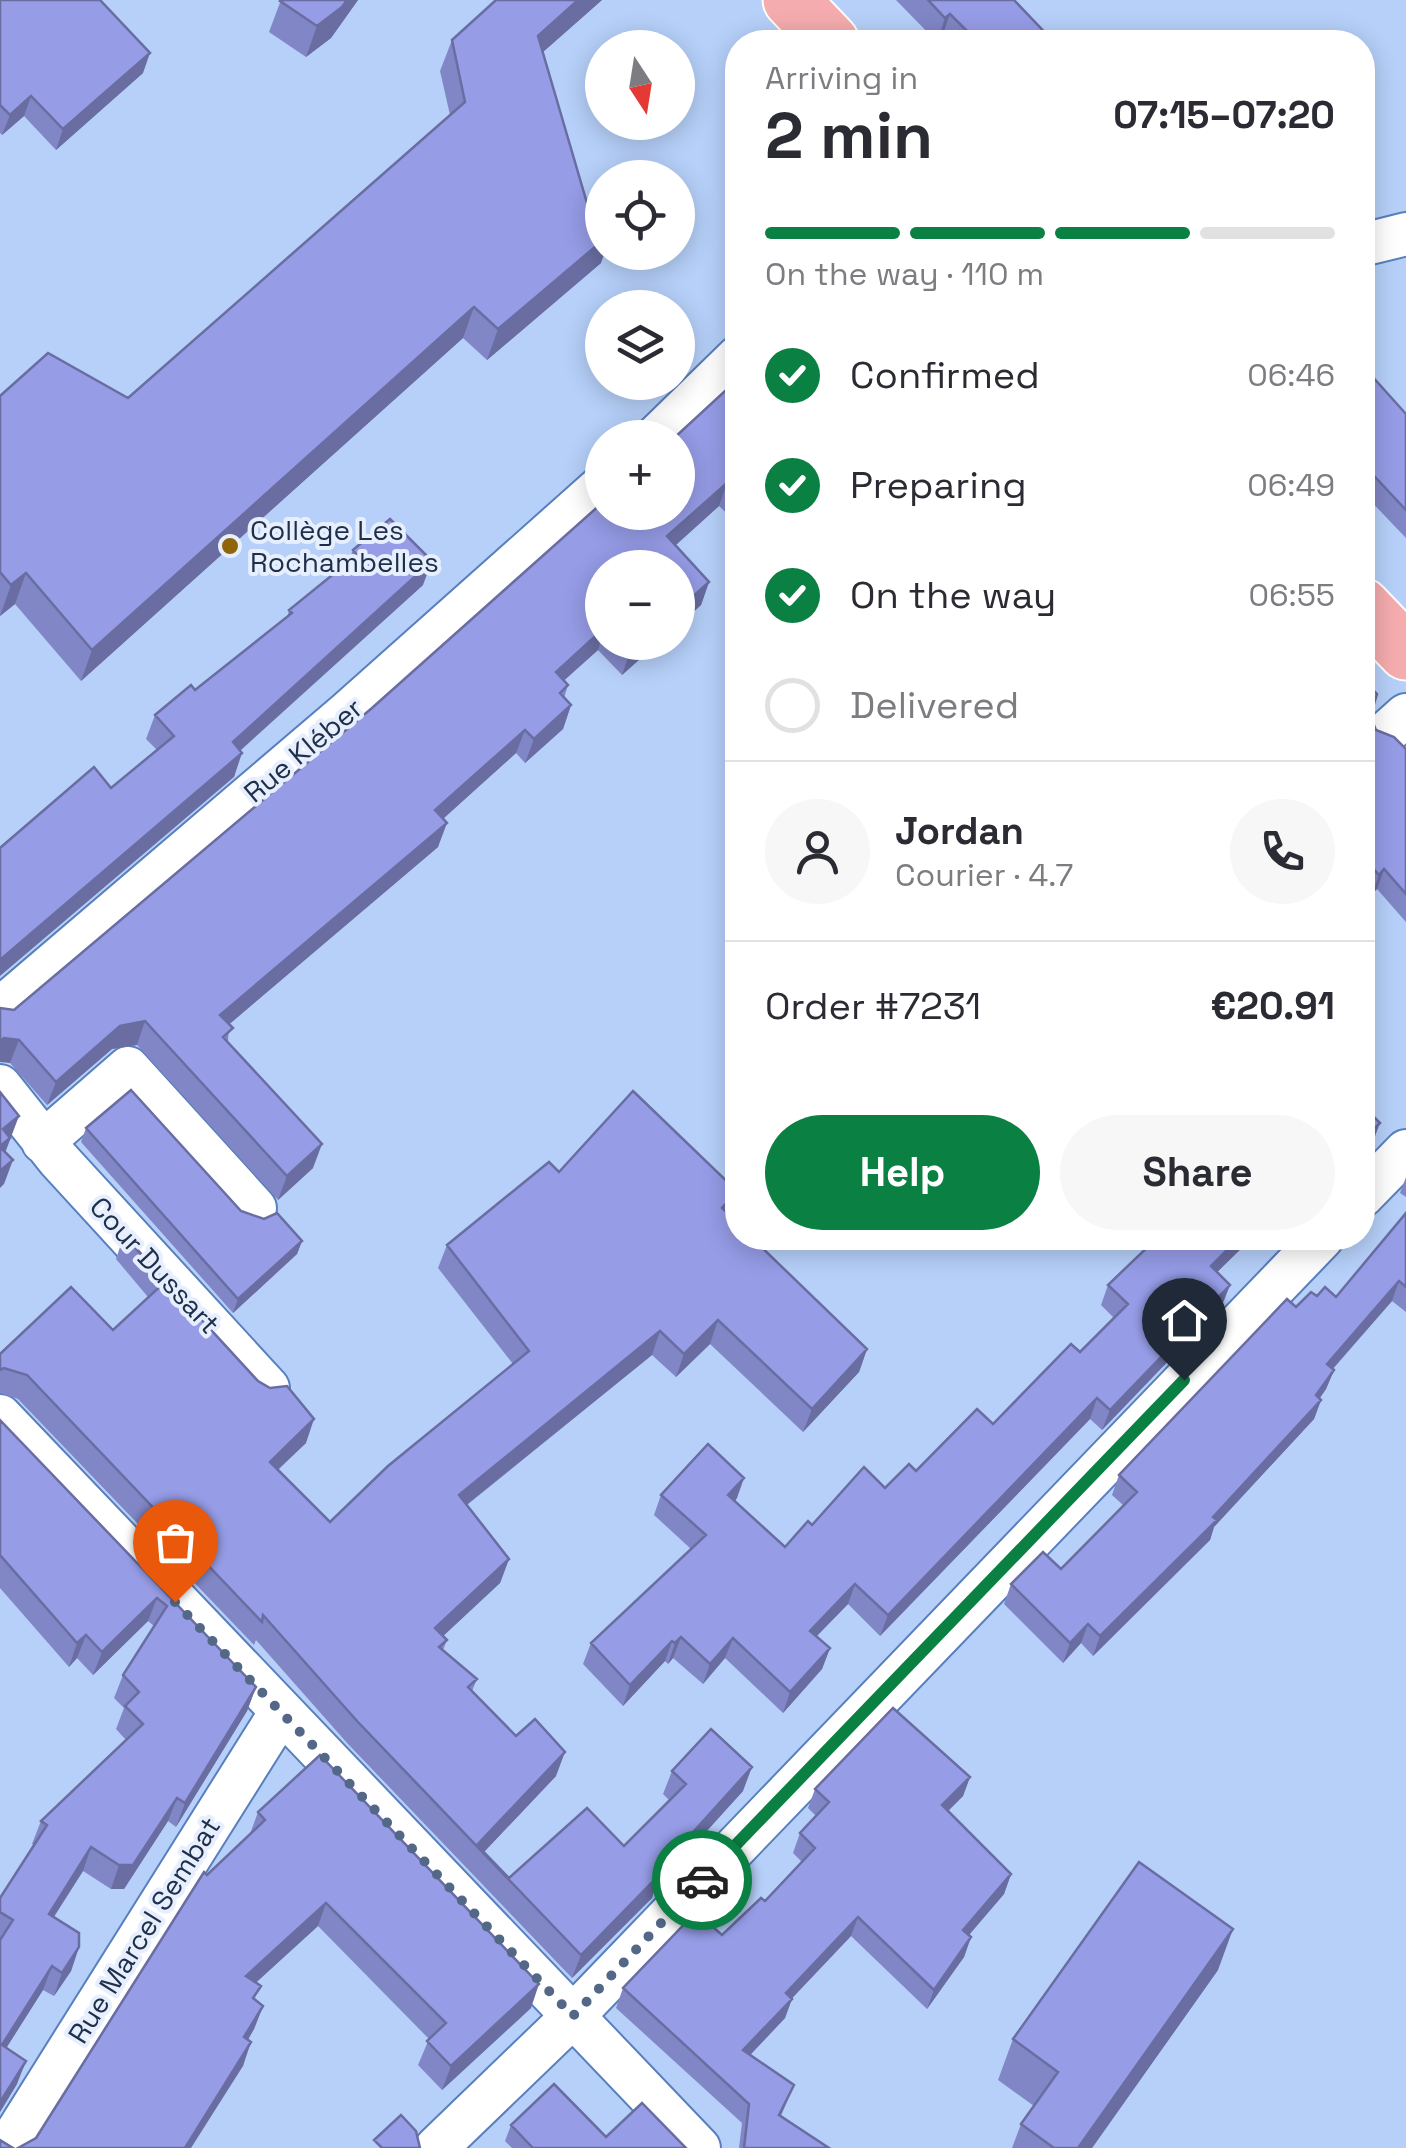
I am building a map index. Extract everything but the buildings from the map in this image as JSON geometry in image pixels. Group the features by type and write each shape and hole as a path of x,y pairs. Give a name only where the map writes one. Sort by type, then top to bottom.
{"main road":[{"path":"791,0 820,30"},
{"path":"1375,620 1406,652"}],"street":[{"path":"1375,242 1406,234"},
{"path":"673,420 725,370"},
{"name":"Rue Kléber","path":"0,1009 347,713 585,501"},
{"path":"43,1142 128,1068 256,1208"},
{"name":"Cour Dussart","path":"0,1086 43,1142 268,1388"},
{"path":"1375,1183 1406,1151"},
{"path":"436,2148 573,2016 1310,1250"},
{"path":"0,1416 699,2148"},
{"name":"Rue Marcel Sembat","path":"7,2148 281,1712"}],"way so far":[{"path":"175,1602 573,2016 702,1880"}],"place":[{"name":"Collège Les Rochambelles","path":"230,546"}],"route":[{"path":"702,1880 1184,1380"}]}
